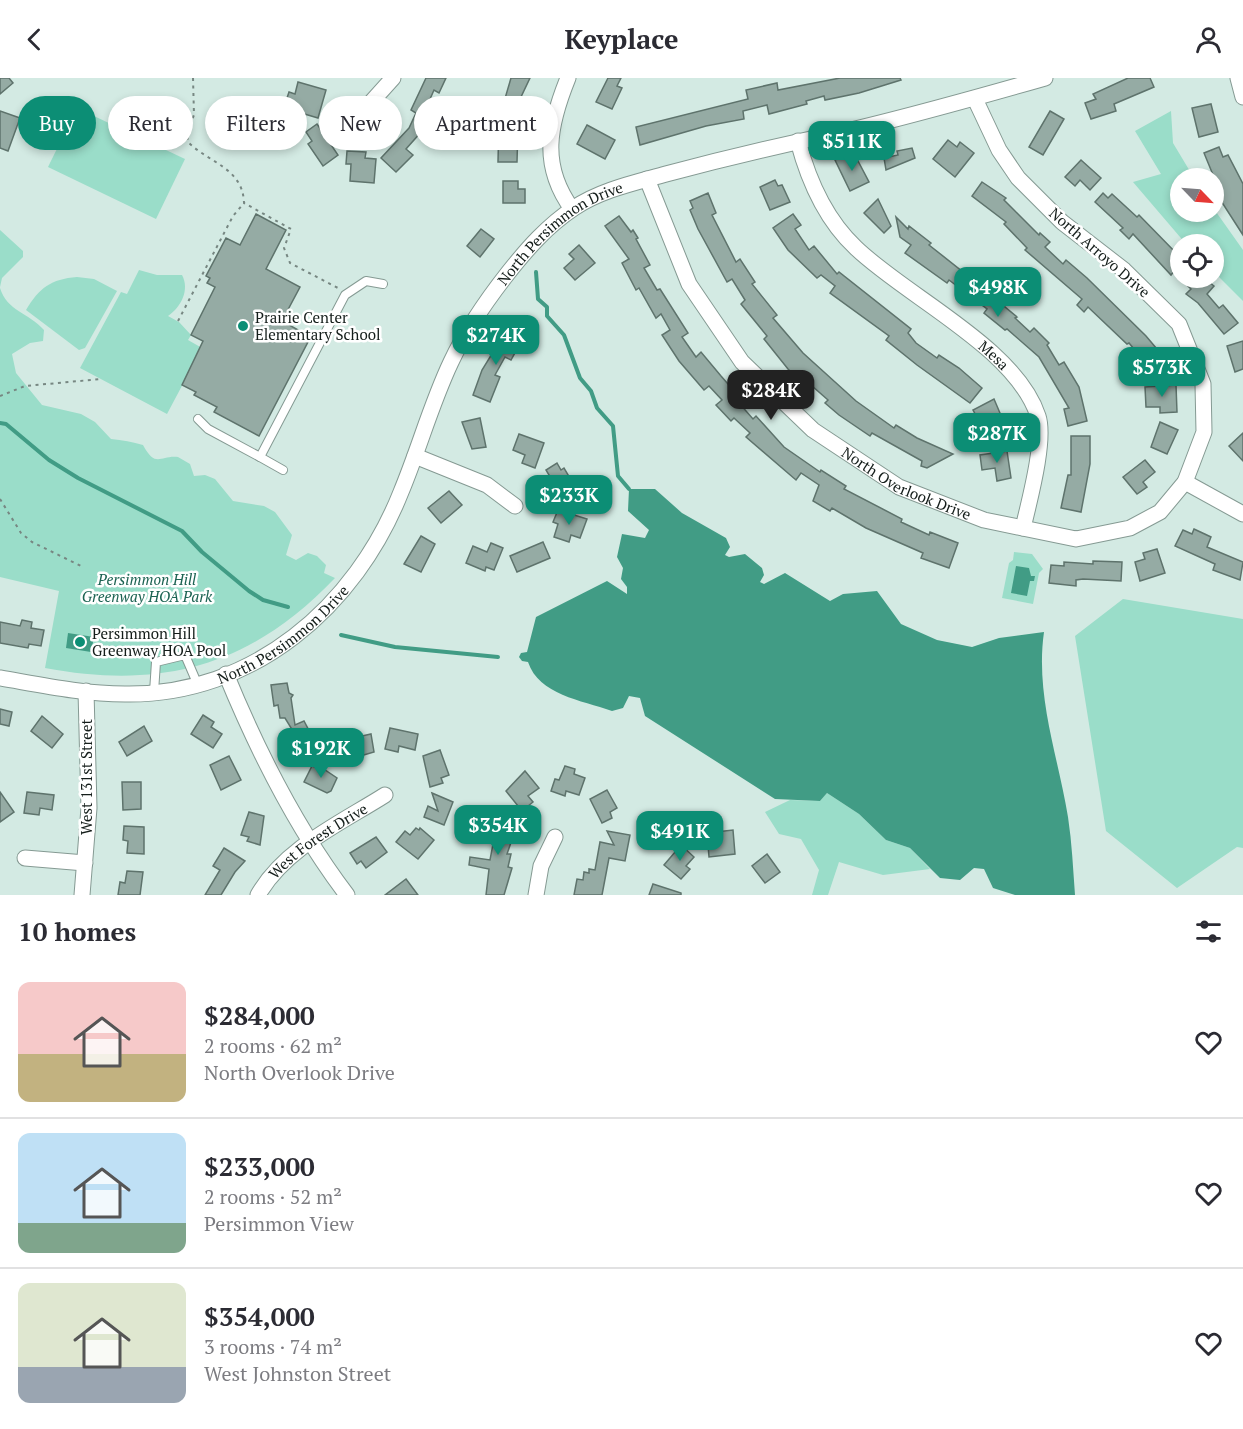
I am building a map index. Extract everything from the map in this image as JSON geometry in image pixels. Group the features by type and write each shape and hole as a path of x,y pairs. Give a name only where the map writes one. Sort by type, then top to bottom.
{"street":[{"path":"377,96 393,78"},
{"path":"568,78 554,114 549,162 564,200 572,209"},
{"name":"North Persimmon Drive","path":"0,678 86,691 123,694 154,692 226,674 281,646 334,602 365,563 386,527 447,369 479,312 532,243 572,209 598,194 647,179 975,99 1045,78"},
{"path":"1238,78 1243,97"},
{"name":"North Arroyo Drive","path":"975,99 999,150 1018,178 1062,222 1124,270 1179,324 1203,384 1204,432 1185,482 1160,512 1130,528 1076,539 1023,528"},
{"name":"Mesa","path":"798,141 823,207 855,248 990,351 1024,385 1039,418 1037,458 1023,528"},
{"name":"North Overlook Drive","path":"647,179 689,284 742,362 813,430 898,487 984,520 1023,528"},
{"path":"415,456 487,485 515,506"},
{"path":"1185,482 1243,514"},
{"path":"226,674 267,765 310,842 347,895"},
{"name":"West 131st Street","path":"82,895 89,808 86,691"},
{"name":"West Forest Drive","path":"258,895 275,871 310,842 385,795"},
{"path":"536,895 541,866 555,837"},
{"path":"25,858 85,863"}],"lane":[{"path":"260,457 345,295 353,286 366,280 383,284"},
{"path":"198,419 208,429 283,470"},
{"path":"154,692 156,662 185,656 197,683"}],"path":[{"path":"178,321 233,216 244,203 244,192 234,174 188,142 187,133 194,115 193,78"},
{"path":"244,203 291,229 284,248 290,263 338,288"},
{"path":"0,396 25,386 101,380"},
{"path":"0,499 21,533 32,542 83,567"}],"green space":[{"path":"1171,111 1173,143 1188,168 1170,168 1170,222 1223,222 1243,250 1243,301 1224,282 1224,234 1177,234 1133,182 1161,174 1135,131"},
{"path":"96,117 108,123 108,150 166,150 185,159 156,219 48,167 56,150 96,150"},
{"path":"0,230 23,251 23,257 2,278 0,287"},
{"path":"139,270 157,275 182,275 185,286 183,298 168,316 179,322 191,335 188,340 202,348 167,414 80,368 121,292 127,294"},
{"path":"77,277 94,279 117,291 85,348 79,350 26,310 41,290 47,286 60,280"},
{"name":"Persimmon Hill Greenway HOA Park","path":"0,288 3,296 13,307 44,330 43,341 30,343 12,354 16,373 42,405 81,414 95,422 111,439 143,445 155,459 178,457 190,464 194,476 205,475 215,479 233,501 264,506 275,512 292,535 286,555 296,560 308,553 317,556 326,565 324,573 335,578 303,608 271,632 237,651 203,664 166,672 128,676 88,674 45,668 59,591 0,577"},
{"path":"1014,552 1032,554 1043,569 1039,573 1033,604 1002,598 1009,563 1013,560"},
{"path":"1123,599 1243,619 1243,848 1237,847 1177,888 1106,831 1075,636"},
{"path":"827,793 859,814 886,840 910,848 930,869 883,875 839,862 828,895 812,895 819,870 801,839 779,834 765,812 790,800 820,801"}],"shaded area":[{"path":"629,489 655,489 682,513 726,538 730,547 725,555 729,557 745,554 762,568 764,575 760,582 764,584 785,573 830,601 843,594 877,591 901,624 937,640 972,647 999,638 1044,632 1042,656 1045,702 1068,817 1075,895 1015,895 993,888 984,869 974,868 960,880 940,878 910,848 886,840 859,814 827,793 820,801 775,799 645,716 640,698 629,696 623,708 612,711 562,695 541,682 533,673 528,662 522,661 519,657 521,653 527,652 536,617 607,581 627,594 627,587 621,579 623,568 617,557 622,534 645,538 649,530 628,511"},
{"path":"1016,566 1029,568 1031,576 1035,576 1034,581 1030,581 1027,596 1011,593"},
{"name":"Persimmon Hill Greenway HOA Pool","path":"68,633 94,637 91,652 66,648"}],"building":[{"path":"0,78 9,78 13,83 0,94"},
{"path":"426,78 446,78 439,93 434,90 431,96 418,96"},
{"path":"511,78 530,78 521,96 506,96"},
{"path":"608,78 621,78 617,86 622,88 612,109 596,102"},
{"path":"840,78 900,78 901,80 859,93 825,100 824,96 806,101 807,104 769,114 767,105 743,111 744,119 706,126 640,145 636,127 748,99 746,90 777,83 778,90"},
{"path":"1128,78 1150,78 1154,87 1114,104 1116,111 1091,119 1085,103 1096,99 1093,94"},
{"path":"298,82 326,90 324,96 319,96 318,118 307,115 307,96 288,96 289,92 295,94"},
{"path":"1211,104 1218,132 1199,137 1192,108"},
{"path":"0,111 18,117 18,124 8,151 0,148"},
{"path":"1050,111 1064,119 1043,155 1029,147"},
{"path":"414,117 414,140 406,149 413,155 396,172 381,158 388,150 402,150 402,136"},
{"path":"317,124 319,150 335,150 338,155 323,166 308,144 312,141 307,131"},
{"path":"587,125 615,140 605,159 577,144"},
{"path":"948,140 957,147 960,142 974,153 955,177 933,159"},
{"path":"1219,147 1223,157 1228,155 1243,184 1243,235 1224,206 1224,168 1210,168 1204,153"},
{"path":"912,148 915,158 886,170 884,158 898,155 897,151"},
{"path":"498,150 517,150 517,162 498,162"},
{"path":"347,151 366,152 365,158 376,159 374,183 350,181 351,164 346,164"},
{"path":"849,153 854,163 858,161 869,182 850,191 835,160"},
{"path":"1081,160 1101,178 1090,190 1080,180 1075,186 1065,177"},
{"path":"775,180 778,186 782,185 790,202 770,210 760,187"},
{"path":"503,181 518,181 518,189 525,189 525,203 503,203"},
{"path":"982,182 1006,198 1004,200 1039,235 1040,233 1050,242 1045,247 1063,264 1066,260 1087,278 1146,336 1167,361 1153,372 1129,343 1127,344 1088,307 1084,312 1077,305 1082,299 1025,250 1027,248 1004,224 1006,222 972,196"},
{"path":"708,193 716,213 712,215 736,262 740,259 755,282 752,284 777,315 773,318 803,353 856,401 894,428 896,425 917,438 953,454 927,468 921,466 922,461 872,433 870,436 839,415 825,403 828,400 812,386 808,389 788,369 764,339 767,336 741,304 745,300 732,279 727,282 698,229 690,210 693,208 690,201"},
{"path":"1103,193 1108,198 1112,194 1137,217 1139,215 1170,247 1170,274 1133,234 1129,239 1120,230 1123,228 1095,202"},
{"path":"878,199 891,226 884,233 864,213"},
{"name":"Prairie Center Elementary School","path":"256,214 286,230 266,269 300,287 282,321 300,331 298,335 309,340 259,436 214,412 217,407 194,395 196,392 182,385 203,341 191,335 215,287 207,283 210,278 206,276 226,238 240,245"},
{"path":"793,214 801,225 795,229 809,250 814,246 837,274 839,272 911,329 908,333 916,343 937,358 939,355 959,368 982,388 970,403 917,365 886,340 889,336 830,293 835,286 821,275 817,278 788,250 773,228"},
{"path":"619,216 638,238 636,239 650,265 644,268 688,333 682,337 696,357 701,352 735,392 732,395 753,419 756,416 784,447 820,472 821,470 846,486 844,489 902,519 901,522 929,535 930,532 958,543 949,568 921,558 923,553 813,501 819,485 801,473 796,480 746,437 750,433 734,418 731,421 716,405 722,400 709,386 704,390 679,361 662,335 670,330 661,314 656,318 639,288 636,290 622,263 629,259 605,226"},
{"path":"896,217 908,229 909,226 931,243 929,245 967,275 977,280 980,277 987,282 984,286 989,289 987,292 1017,317 1015,318 1030,332 1034,328 1049,343 1047,345 1059,365 1064,362 1079,387 1087,421 1068,426 1064,409 1069,408 1039,357 1007,329 1005,330 984,313 987,309 949,280 947,283 905,253 911,245 900,237"},
{"path":"481,229 494,239 480,257 467,246"},
{"path":"579,245 595,263 575,280 564,268 574,259 569,254"},
{"path":"1212,288 1207,294 1219,308 1223,305 1238,323 1224,334 1198,303 1186,294 1191,289"},
{"path":"506,331 522,340 511,360 505,357 495,375 500,377 490,402 473,395 482,370"},
{"path":"1243,341 1243,369 1235,372 1227,346"},
{"path":"1176,385 1177,412 1160,413 1160,407 1146,407 1145,387"},
{"path":"994,399 1005,425 987,435 973,410"},
{"path":"480,418 486,447 472,449 462,422"},
{"path":"1160,422 1178,430 1167,454 1151,447"},
{"path":"1243,433 1243,461 1229,446"},
{"path":"519,434 544,443 535,468 522,463 525,455 513,450"},
{"path":"1071,436 1090,436 1090,464 1081,512 1061,508 1068,475 1071,475"},
{"path":"1007,451 1011,478 997,481 995,468 982,470 980,455"},
{"path":"1145,460 1155,472 1143,482 1147,487 1137,494 1123,477"},
{"path":"557,463 561,470 564,468 577,490 560,500 549,482 552,480 546,470"},
{"path":"449,491 462,505 441,523 428,508"},
{"path":"558,510 587,519 580,538 571,535 569,542 554,537 558,524 553,522"},
{"path":"1194,529 1211,537 1207,547 1243,562 1240,580 1213,570 1215,564 1175,546 1183,530 1192,534"},
{"path":"421,536 435,544 421,572 404,564"},
{"path":"543,542 550,558 517,572 510,556"},
{"path":"491,543 503,548 494,570 486,567 485,571 466,563 473,546 487,552"},
{"path":"1157,549 1165,573 1140,581 1135,562 1145,559 1143,553"},
{"path":"1093,561 1122,562 1121,581 1083,579 1076,580 1076,586 1049,583 1051,565 1064,566 1064,562 1093,564"},
{"path":"22,620 32,622 31,628 44,630 41,646 29,644 28,648 0,643 0,622 20,626"},
{"path":"287,683 289,693 293,695 291,698 295,725 304,721 316,744 296,755 290,743 294,741 290,733 293,731 285,718 280,718 278,705 274,706 271,685"},
{"path":"0,709 12,712 9,726 0,724"},
{"path":"203,715 214,722 211,727 222,734 213,748 191,734"},
{"path":"42,716 63,734 52,748 31,731"},
{"path":"144,726 152,741 127,756 119,742"},
{"path":"390,728 418,734 415,750 399,746 398,752 385,749"},
{"path":"371,734 374,752 350,759 348,746 354,745 353,738"},
{"path":"440,750 449,775 441,778 443,783 430,787 423,756"},
{"path":"229,756 241,780 221,790 210,765"},
{"path":"312,766 325,770 337,778 331,791 327,793 304,782"},
{"path":"565,766 575,769 574,774 585,778 579,795 566,791 565,796 551,791 555,779 559,780"},
{"path":"525,771 539,788 528,796 533,802 522,811 506,791"},
{"path":"122,782 141,782 141,809 123,810"},
{"path":"607,790 617,808 610,812 612,818 602,823 590,799"},
{"path":"0,792 14,812 0,822"},
{"path":"27,792 54,795 52,810 40,808 39,815 24,813"},
{"path":"432,793 453,802 444,825 424,817 428,806 438,811"},
{"path":"249,812 264,816 260,845 247,841 249,837 241,835"},
{"path":"495,816 518,822 507,854 511,854 508,867 512,868 504,895 486,895 489,869 469,865 470,857 490,860 494,839 489,838"},
{"path":"124,826 144,827 144,854 127,853 128,841 123,840"},
{"path":"416,828 419,830 420,828 434,840 418,859 396,842 405,831 410,835"},
{"path":"733,830 735,854 709,857 707,833"},
{"path":"607,831 630,835 625,861 609,858 602,895 574,895 577,879 583,880 584,872 589,873 589,869 595,870 600,842 614,845"},
{"path":"376,837 387,852 366,868 361,861 357,864 350,853"},
{"path":"681,845 694,857 686,866 690,869 681,879 664,865"},
{"path":"224,848 245,861 235,872 221,895 205,895 220,870 213,866"},
{"path":"767,854 780,872 765,883 752,866"},
{"path":"127,871 143,872 140,895 118,895 120,882 125,883"},
{"path":"406,879 418,895 385,895"},
{"path":"653,884 681,893 681,895 649,895"}],"waterway":[{"path":"536,272 538,299 547,307 547,316 564,335 580,378 591,391 597,408 613,426 618,476 629,489"},
{"path":"0,423 6,424 49,460 78,478 182,531 202,552 263,600 288,607"},
{"path":"341,635 395,647 498,657"}],"place":[{"name":"Prairie Center Elementary School","path":"243,326"},
{"name":"Persimmon Hill Greenway HOA Pool","path":"80,642"}]}
